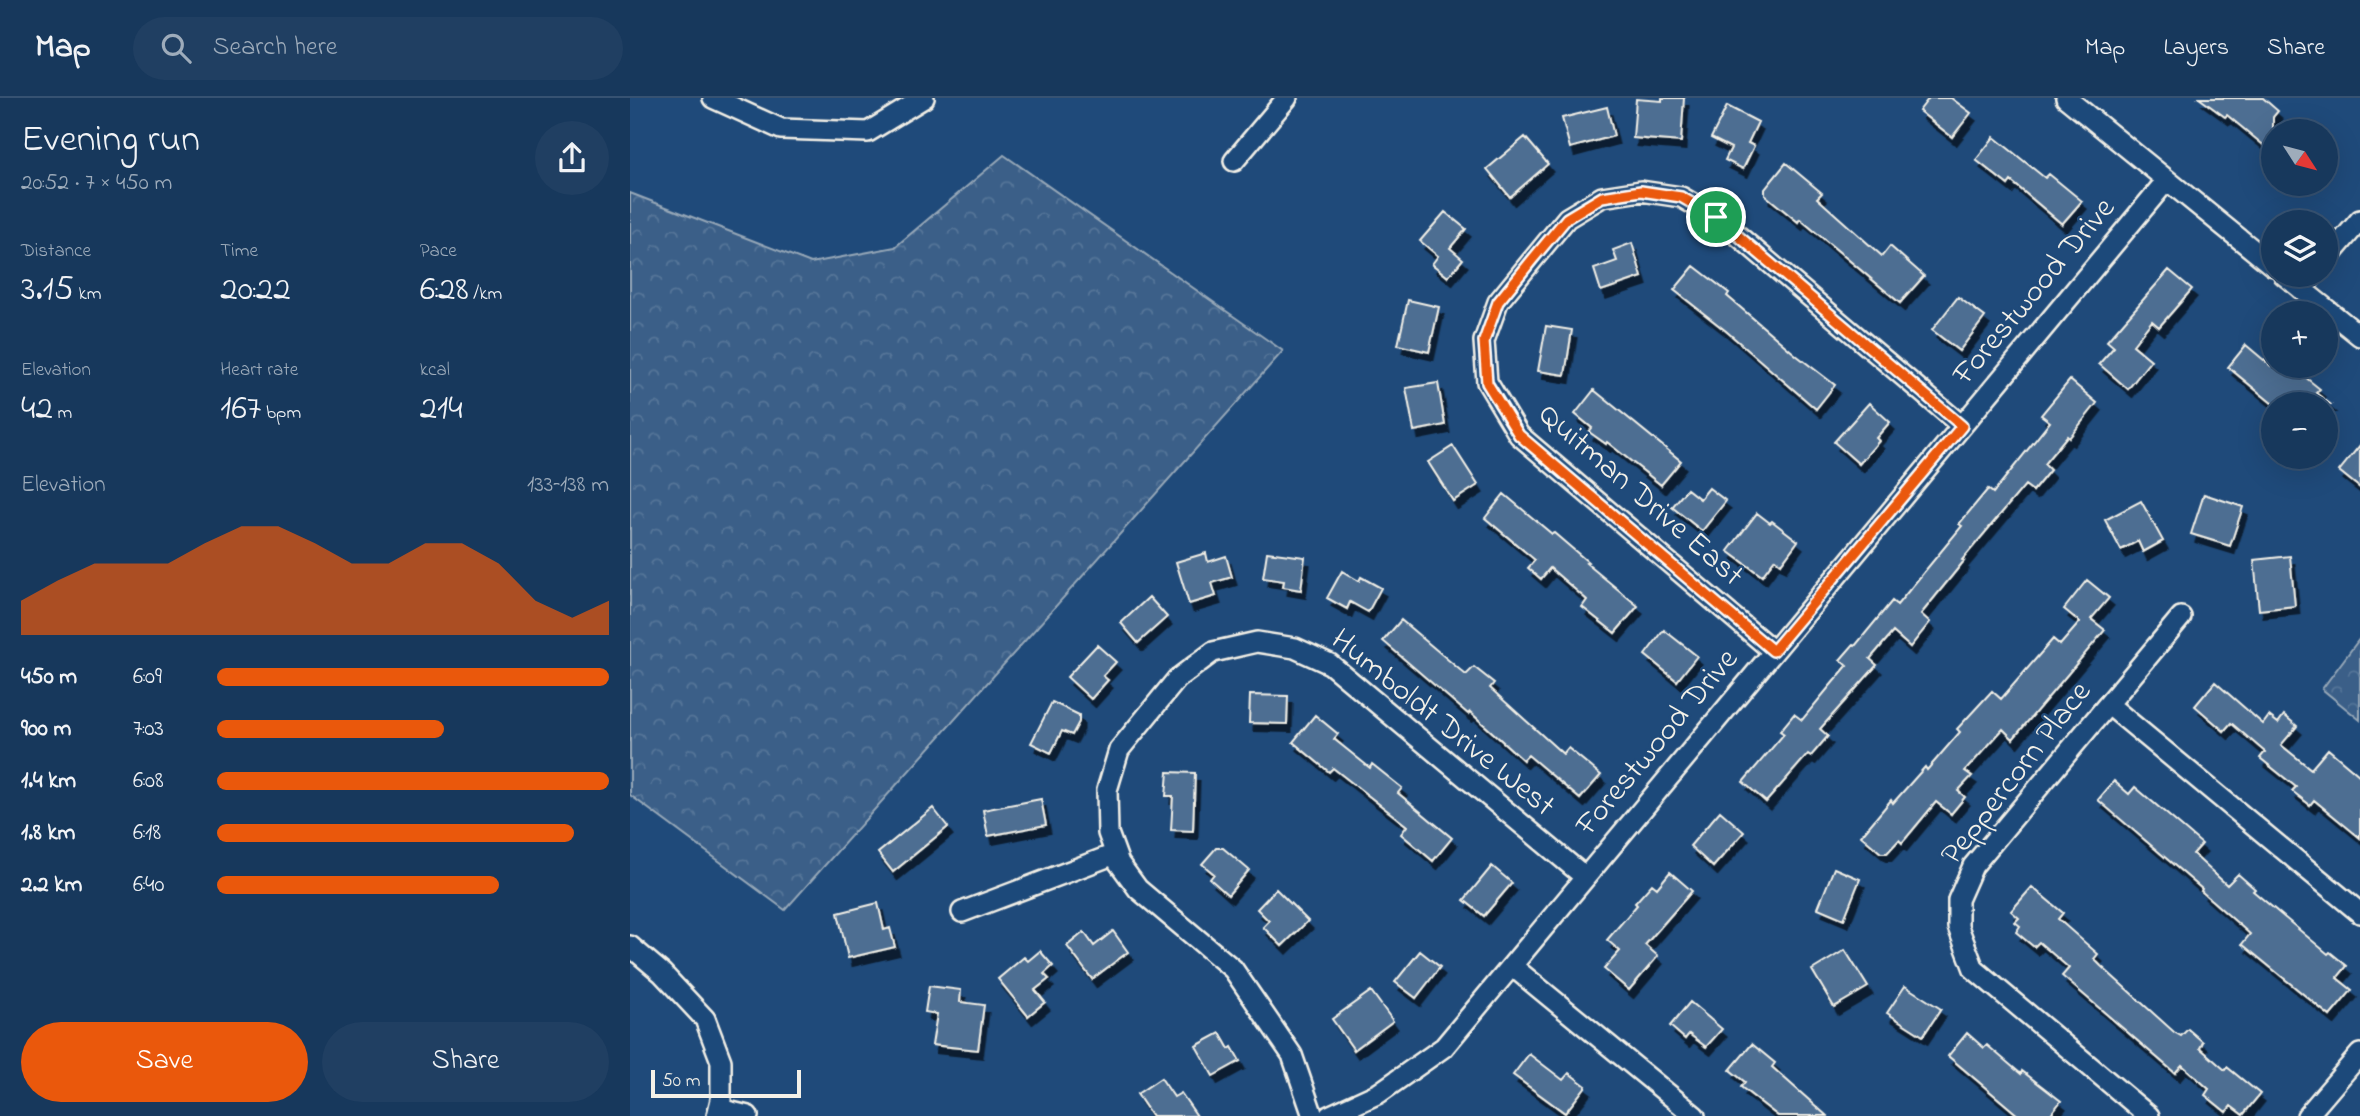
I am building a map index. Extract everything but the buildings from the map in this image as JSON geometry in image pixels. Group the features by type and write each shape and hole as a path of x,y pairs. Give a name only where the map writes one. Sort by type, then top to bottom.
{"street":[{"path":"713,98 781,129 868,132 924,98"},
{"path":"1234,161 1287,98"},
{"path":"2066,98 2261,256"},
{"name":"Forestwood Drive","path":"1329,1116 1379,1093 1444,1047 2167,180"},
{"name":"Quitman Drive East","path":"1773,651 1519,435 1487,383 1484,341 1498,302 1567,218 1602,197 1641,191 1681,197 1716,217 1962,426"},
{"path":"2338,246 2360,220"},
{"path":"2312,287 2360,336"},
{"name":"Peppercorn Place","path":"2149,1116 1974,969 1958,927 1958,900 1973,866 2182,617"},
{"name":"Humboldt Drive West","path":"1115,854 1108,833 1107,790 1119,750 1177,679 1213,652 1256,642 1295,648 1330,664 1585,877"},
{"path":"2109,705 2360,913"},
{"path":"961,912 1115,854 1139,889 1233,970 1292,1055 1313,1116"},
{"path":"630,946 662,973 705,1019 721,1061 721,1100 718,1113 748,1116"},
{"path":"1513,966 1695,1116"},
{"path":"2307,1116 2360,1055"}],"green space":[{"path":"1004,155 1283,351 785,910 630,795 630,193 811,263 895,247"},
{"path":"2360,638 2360,720 2322,689"}],"route":[{"path":"1641,191 1681,197 1716,217 1962,426 1773,651 1519,435 1487,383 1484,341 1498,302 1567,218 1602,197 1641,191"}]}
